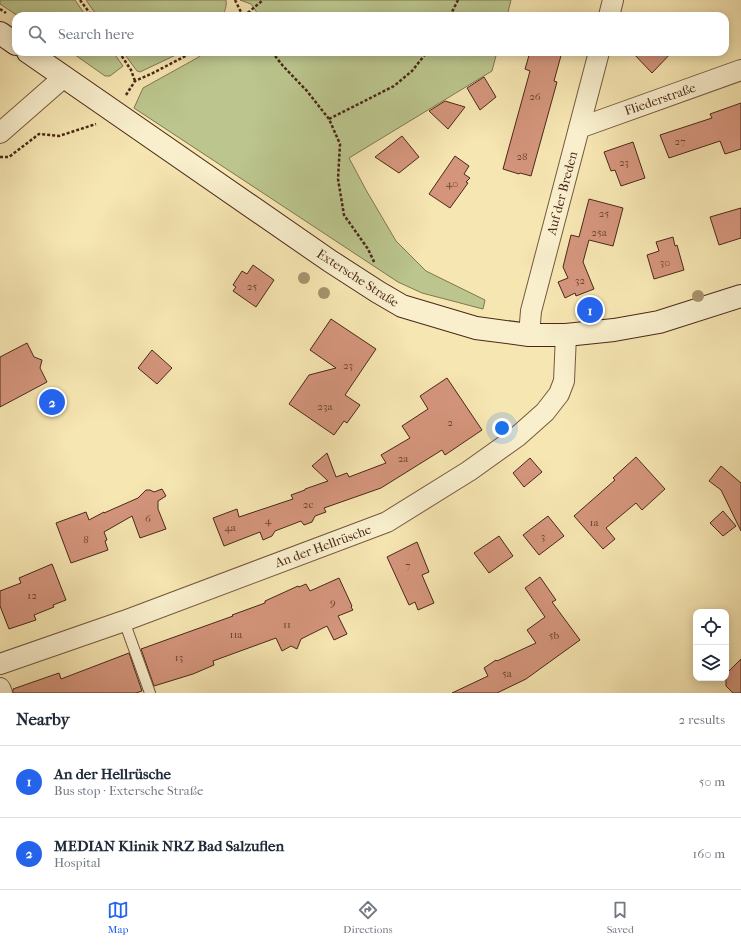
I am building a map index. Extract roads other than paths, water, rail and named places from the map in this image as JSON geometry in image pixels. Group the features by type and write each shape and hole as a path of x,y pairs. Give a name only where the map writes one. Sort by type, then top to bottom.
{"main road":[{"path":"0,33 12,41"},
{"name":"Extersche Straße","path":"34,56 378,292 402,306 476,328 529,335 566,335 614,330 659,322 741,296"}],"street":[{"path":"610,12 613,0"},
{"name":"Auf der Breden","path":"529,335 531,311 598,56"},
{"name":"Fliederstraße","path":"579,128 741,70"},
{"path":"0,133 64,77"},
{"name":"An der Hellrüsche","path":"0,664 124,620 387,522 470,471 518,436 545,412 559,394 564,381 566,335"},
{"path":"0,688 2,693"}],"lane":[{"path":"124,620 150,693"}],"place":[{"name":"An der Hellrüsche","path":"590,310"},
{"name":"MEDIAN Klinik NRZ Bad Salzuflen","path":"52,402"}]}
